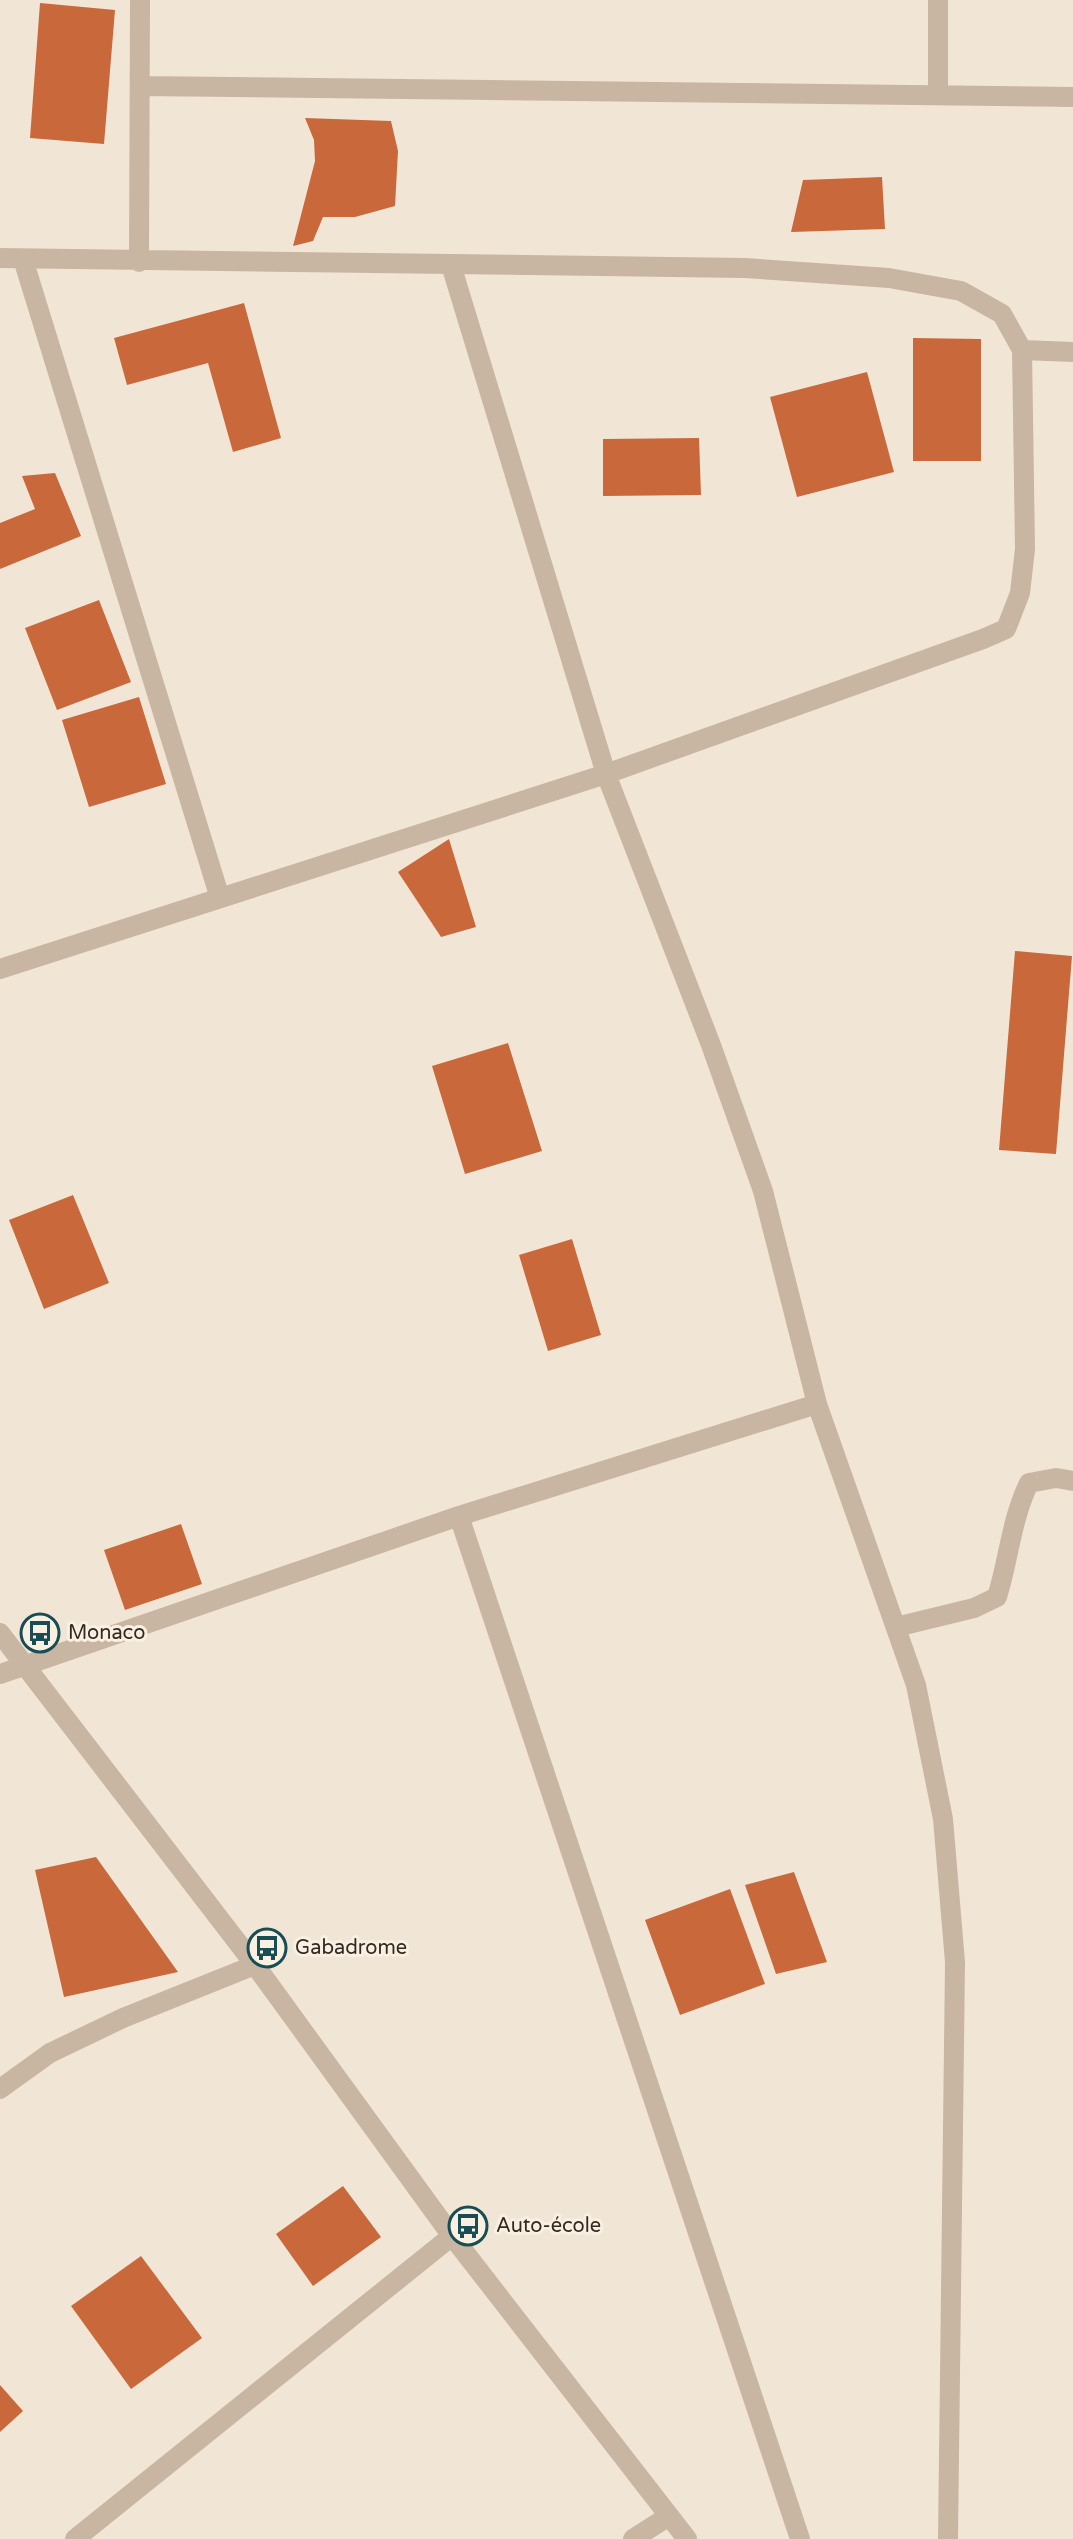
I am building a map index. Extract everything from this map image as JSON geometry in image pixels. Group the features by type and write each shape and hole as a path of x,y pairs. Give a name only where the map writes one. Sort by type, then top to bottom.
{"street":[{"path":"139,262 140,0"},
{"path":"938,0 938,94"},
{"path":"140,86 1073,97"},
{"path":"0,258 745,268 889,278 961,291 1002,314 1022,350 1025,549 1020,593 1006,629 606,774 0,969"},
{"path":"23,259 220,898"},
{"path":"451,265 606,774 705,1030 763,1191 817,1404 916,1685 943,1819 955,1962 948,2539"},
{"path":"1022,350 1073,352"},
{"path":"0,1674 459,1516 817,1404"},
{"path":"896,1627 974,1608 997,1597 1017,1508 1029,1483 1056,1478 1073,1481"},
{"path":"459,1516 800,2539"},
{"path":"0,1633 255,1965 452,2236 687,2539"},
{"path":"0,2089 50,2053 123,2018 255,1965"},
{"path":"75,2539 452,2236"},
{"path":"633,2539 669,2516"}],"building":[{"path":"40,3 115,10 104,144 30,138"},
{"path":"305,118 391,121 398,151 395,206 355,217 323,217 313,241 293,246 315,161 314,140"},
{"path":"882,177 885,229 791,232 803,180"},
{"path":"244,303 281,438 233,452 208,363 127,385 114,338"},
{"path":"913,338 981,339 981,461 913,461"},
{"path":"867,372 894,472 797,497 770,397"},
{"path":"699,438 701,495 603,496 603,439"},
{"path":"55,473 81,536 0,569 0,523 35,509 22,476"},
{"path":"99,600 131,682 57,710 25,628"},
{"path":"139,697 166,784 89,807 62,720"},
{"path":"449,839 476,927 441,937 398,872"},
{"path":"1015,951 1072,956 1056,1154 999,1150"},
{"path":"508,1043 542,1151 465,1174 432,1066"},
{"path":"73,1195 109,1283 44,1309 9,1220"},
{"path":"572,1239 601,1335 548,1351 519,1255"},
{"path":"181,1524 202,1584 125,1610 104,1550"},
{"path":"96,1857 178,1972 64,1997 35,1870"},
{"path":"794,1872 827,1962 776,1974 745,1885"},
{"path":"730,1889 765,1984 680,2015 645,1920"},
{"path":"343,2186 381,2237 313,2286 276,2234"},
{"path":"141,2256 202,2338 131,2389 71,2306"},
{"path":"0,2385 23,2411 0,2432"}],"place":[{"name":"Monaco","path":"40,1633"},
{"name":"Gabadrome","path":"267,1948"},
{"name":"Auto-école","path":"468,2226"}]}
